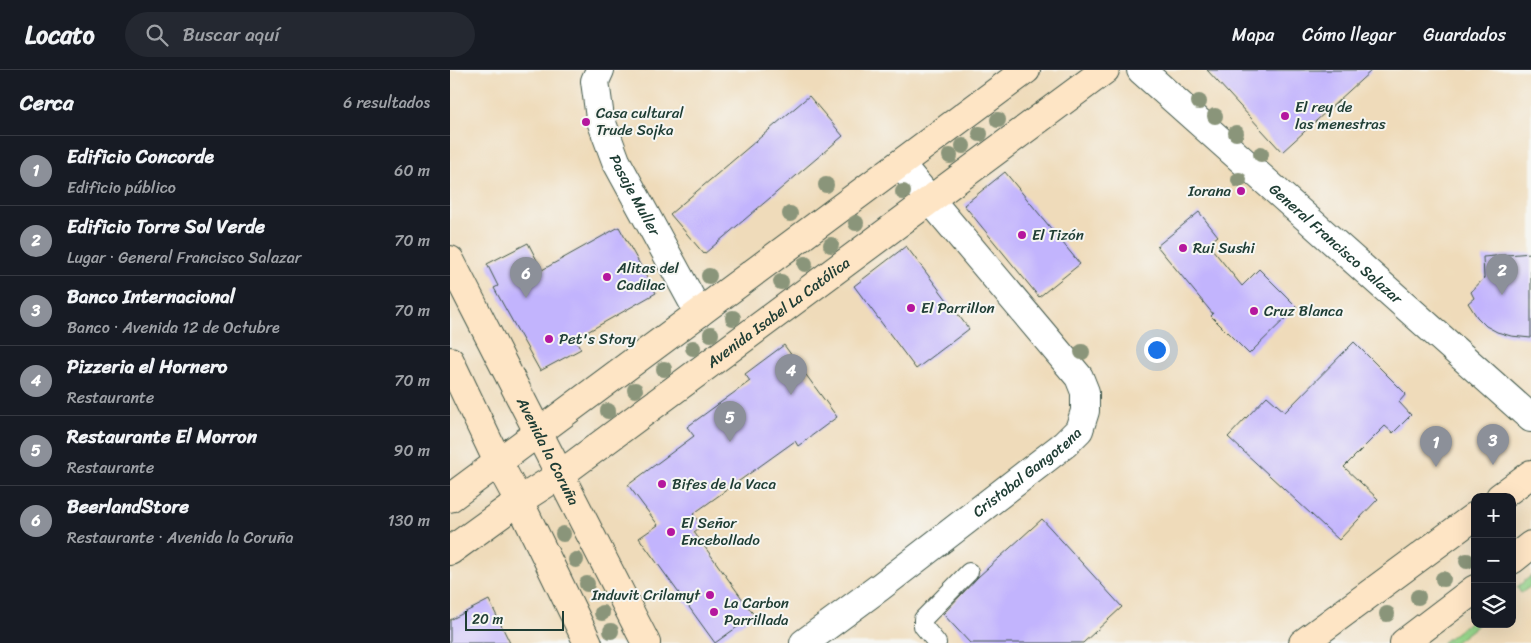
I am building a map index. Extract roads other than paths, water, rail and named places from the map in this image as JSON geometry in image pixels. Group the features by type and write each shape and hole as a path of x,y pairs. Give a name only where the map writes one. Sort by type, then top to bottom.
{"street":[{"name":"Pasaje Muller","path":"600,70 595,81 600,118 616,161 699,313"},
{"path":"450,498 1026,70"},
{"name":"Avenida Isabel La Católica","path":"450,551 560,474 1105,70"},
{"name":"General Francisco Salazar","path":"1141,70 1531,418"},
{"name":"Cristobal Gangotena","path":"804,643 880,587 1065,444 1080,430 1085,411 1085,392 1079,378 900,164"},
{"name":"Avenida la Coruña","path":"450,260 646,643"},
{"path":"450,361 588,643"},
{"path":"1505,493 1531,474"},
{"path":"1303,643 1471,519"},
{"path":"1516,557 1531,545"},
{"path":"1404,643 1471,592"}],"lane":[{"path":"937,643 923,626 923,618 970,572"}],"place":[{"name":"El rey de las menestras","path":"1285,116"},
{"name":"Casa cultural Trude Sojka","path":"586,122"},
{"name":"Iorana","path":"1241,191"},
{"name":"El Tizón","path":"1022,235"},
{"name":"Rui Sushi","path":"1183,248"},
{"name":"Alitas del Cadilac","path":"607,277"},
{"name":"Edificio Torre Sol Verde","path":"1502,295"},
{"name":"BeerlandStore","path":"526,298"},
{"name":"El Parrillon","path":"911,308"},
{"name":"Cruz Blanca","path":"1254,311"},
{"name":"Pet's Story","path":"549,339"},
{"name":"Pizzeria el Hornero","path":"791,395"},
{"name":"Restaurante El Morron","path":"730,442"},
{"name":"Banco Internacional","path":"1493,465"},
{"name":"Edificio Concorde","path":"1436,467"},
{"name":"Bifes de la Vaca","path":"662,484"},
{"name":"El Señor Encebollado","path":"671,532"},
{"name":"Induvit Crilamyt","path":"710,595"},
{"name":"La Carbon Parrillada","path":"714,612"}]}
